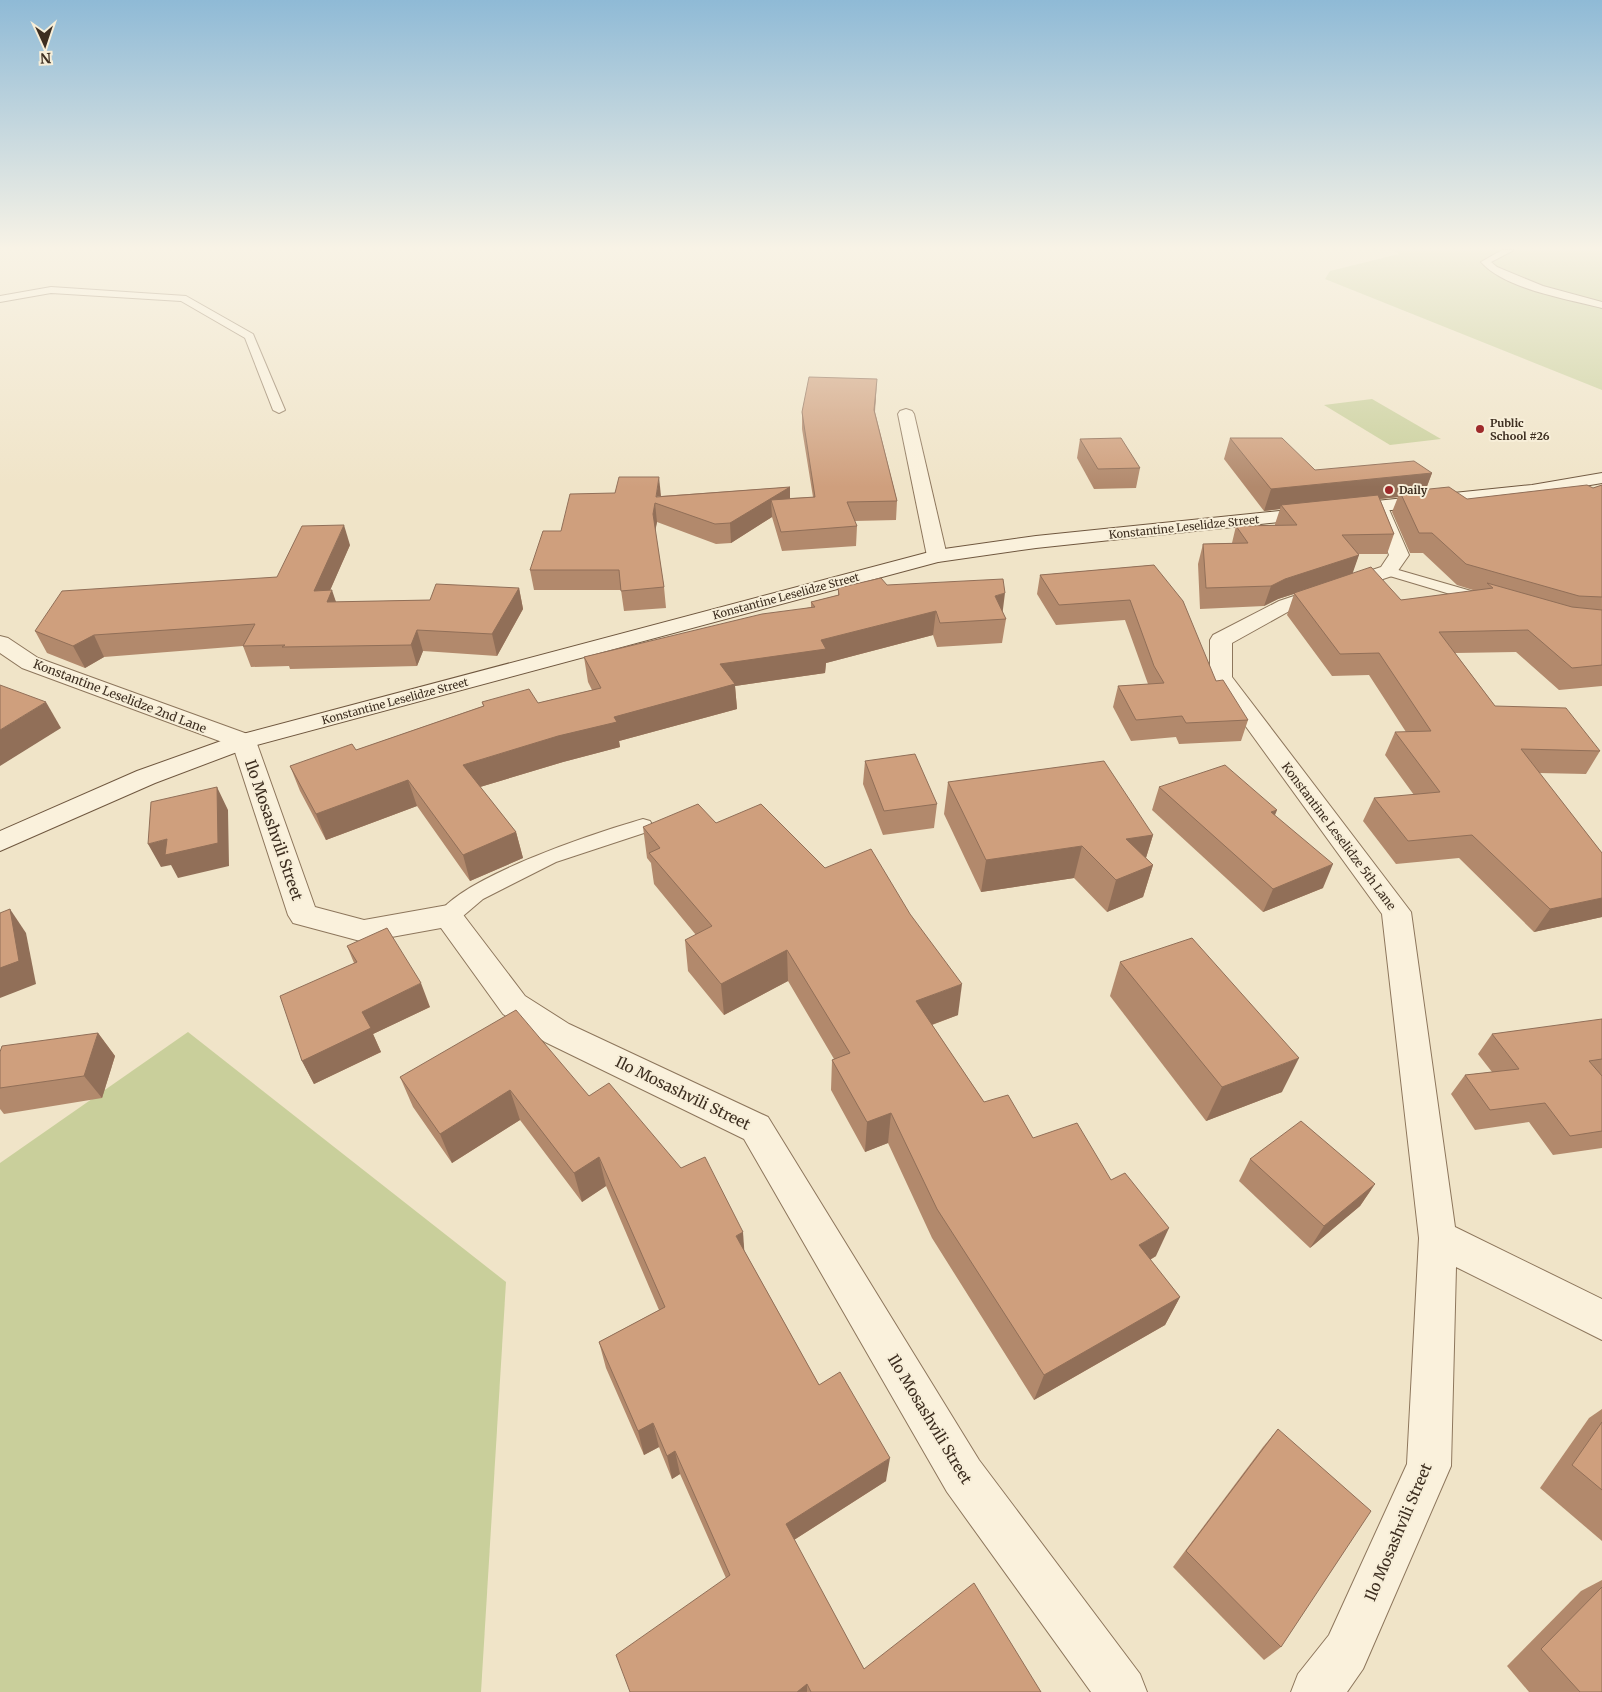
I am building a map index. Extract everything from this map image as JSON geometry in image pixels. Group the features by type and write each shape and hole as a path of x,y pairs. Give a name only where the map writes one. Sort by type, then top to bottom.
{"street":[{"path":"906,414 937,556"},
{"name":"Konstantine Leselidze Street","path":"0,842 146,777 244,741 937,556 1036,542 1532,490 1602,478"},
{"path":"1379,507 1398,555 1388,571"},
{"name":"Konstantine Leselidze 5th Lane","path":"1388,571 1286,605 1221,640 1220,677 1396,912 1438,1238"},
{"name":"Konstantine Leselidze 2nd Lane","path":"0,643 30,662 47,669 244,741"},
{"name":"Ilo Mosashvili Street","path":"244,741 303,915 364,931 448,916 514,1005 557,1033 756,1128 963,1476 1122,1692"},
{"path":"1438,1238 1602,1320"},
{"name":"Ilo Mosashvili Street","path":"1316,1692 1346,1652 1429,1466 1438,1238"}],"lane":[{"path":"237,329 249,336 279,410"},
{"path":"1388,571 1500,604"},
{"path":"448,916 476,894 550,857 644,826"}],"green space":[{"path":"1450,329 1602,329 1602,390"},
{"path":"1372,399 1441,439 1390,445 1324,405"},
{"path":"188,1032 506,1282 481,1692 0,1692 0,1163"}],"building":[{"path":"809,377 877,379 874,410 897,501 847,502 857,526 781,532 771,500 815,497 802,412"},
{"path":"1121,438 1140,468 1098,469 1080,439"},
{"path":"1230,438 1282,438 1315,470 1414,461 1432,473 1271,489"},
{"path":"619,477 659,477 656,497 790,487 730,523 715,524 655,503 653,514 664,587 621,591 619,570 530,570 543,531 561,531 570,494 615,493"},
{"path":"1587,485 1593,488 1602,485 1602,597 1579,596 1466,564 1432,533 1419,533 1400,492 1449,487 1467,499"},
{"path":"1378,495 1394,534 1342,535 1359,555 1285,579 1271,586 1206,588 1203,544 1248,543 1236,526 1297,525 1281,505"},
{"path":"344,525 314,591 332,590 327,602 430,600 436,584 519,588 492,634 417,630 411,645 243,646 255,624 94,635 73,646 35,631 62,591 277,577 302,526"},
{"path":"1154,565 1183,601 1216,681 1223,680 1248,720 1186,723 1182,716 1136,720 1118,686 1164,683 1154,666 1130,600 1059,605 1040,575"},
{"path":"1371,567 1401,600 1493,588 1487,583 1572,607 1602,610 1602,665 1572,668 1528,630 1439,632 1495,706 1566,708 1600,751 1521,749 1602,853 1602,898 1550,909 1472,835 1408,841 1374,798 1440,792 1395,732 1431,731 1379,653 1340,654 1294,593"},
{"path":"881,578 887,585 1003,579 1005,593 995,596 1006,619 940,623 936,611 821,640 826,649 720,664 735,684 614,717 617,722 558,736 463,765 516,832 463,855 408,780 316,814 290,766 352,744 356,750 484,706 482,702 529,689 538,703 601,688 584,657 762,614 815,607 811,602 839,595 838,588"},
{"path":"0,685 46,702 0,730"},
{"path":"915,754 937,804 884,811 865,761"},
{"path":"1104,761 1153,835 1126,839 1153,865 1116,880 1082,846 986,860 948,782"},
{"path":"1225,765 1277,810 1271,812 1333,864 1273,889 1159,787"},
{"path":"217,787 218,843 165,855 167,839 148,844 151,802"},
{"path":"698,804 716,823 761,804 825,868 871,849 910,914 962,984 916,1001 984,1102 1008,1095 1033,1138 1077,1123 1111,1180 1125,1173 1169,1228 1139,1245 1180,1297 1044,1375 937,1209 891,1113 867,1122 832,1060 850,1053 787,950 721,984 685,940 712,926 649,853 660,848 643,827"},
{"path":"10,909 19,961 0,968 0,913"},
{"path":"387,928 421,983 362,1012 371,1028 302,1061 280,996 357,962 347,946"},
{"path":"1192,938 1299,1058 1222,1087 1120,962"},
{"path":"516,1010 589,1096 609,1083 681,1168 705,1157 743,1232 736,1236 819,1385 840,1372 890,1458 786,1524 864,1669 974,1583 1041,1692 811,1692 807,1684 797,1692 630,1692 616,1655 730,1575 675,1451 667,1456 653,1423 638,1431 599,1342 665,1307 599,1157 574,1173 510,1090 440,1134 400,1077"},
{"path":"1602,1019 1602,1059 1589,1061 1602,1076 1602,1131 1570,1136 1545,1103 1490,1110 1465,1075 1519,1069 1492,1034"},
{"path":"98,1033 84,1076 0,1088 0,1052 2,1046"},
{"path":"1301,1121 1375,1184 1324,1226 1250,1159"},
{"path":"1602,1422 1602,1490 1572,1465"},
{"path":"1278,1429 1371,1511 1281,1647 1186,1551"},
{"path":"1602,1587 1602,1692 1580,1692 1541,1649"}],"place":[{"name":"Public School #26","path":"1480,429"},
{"name":"Daily","path":"1389,490"}]}
